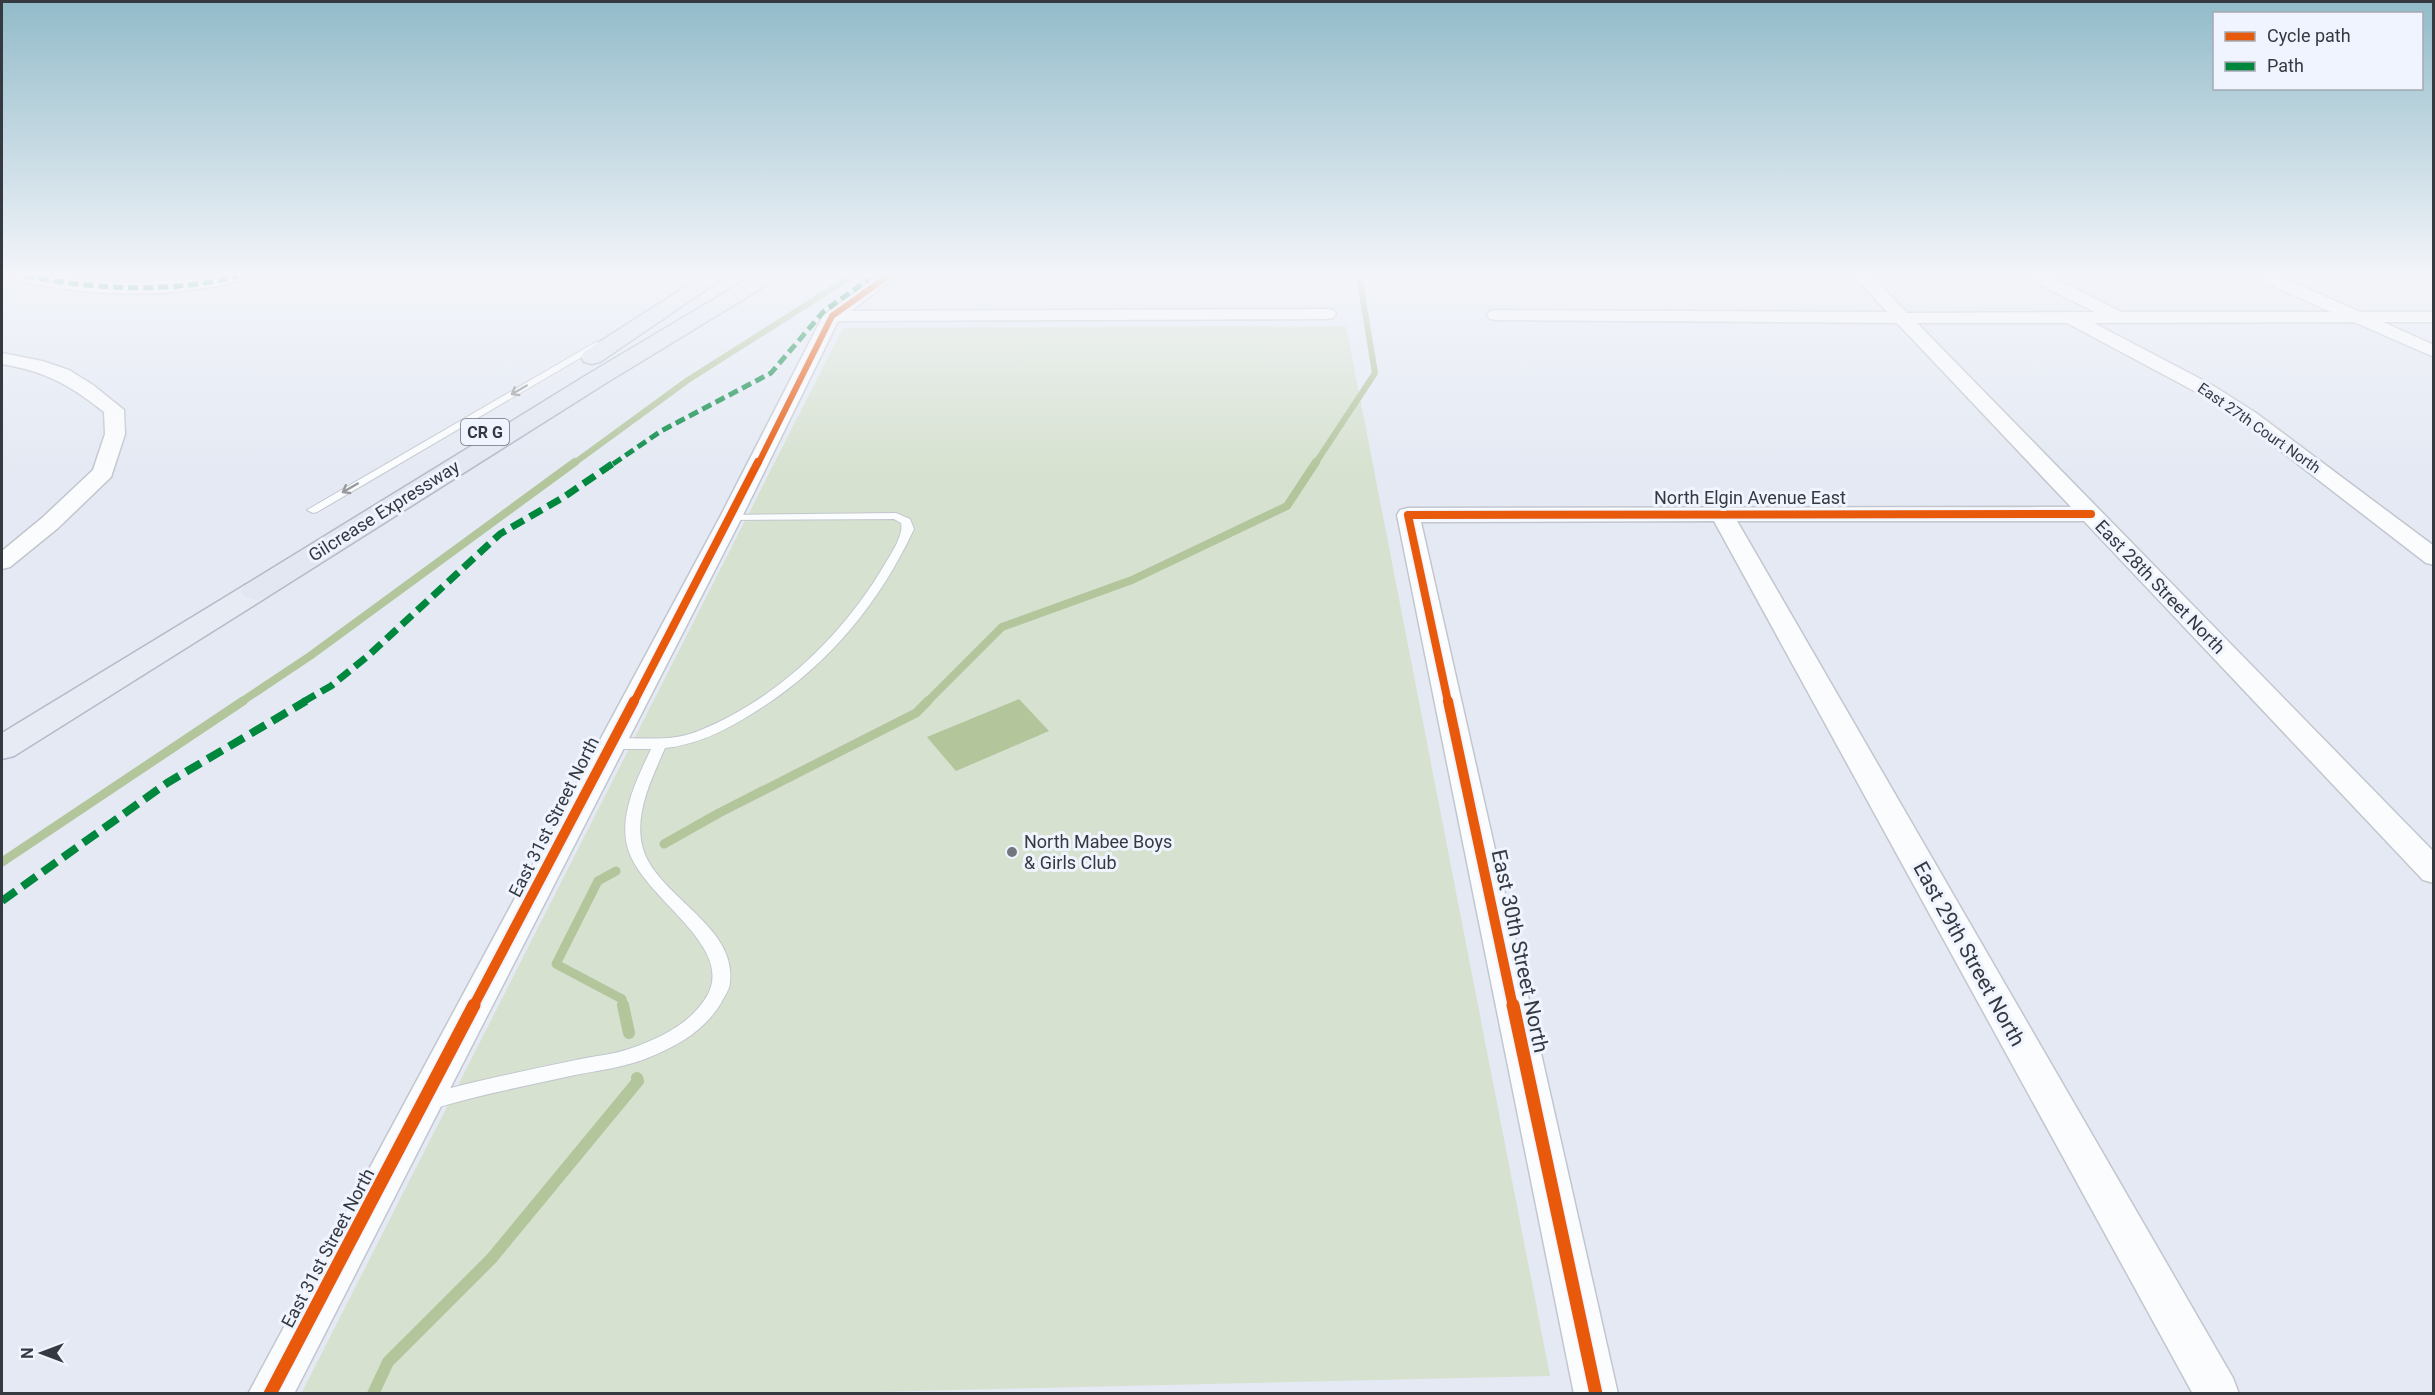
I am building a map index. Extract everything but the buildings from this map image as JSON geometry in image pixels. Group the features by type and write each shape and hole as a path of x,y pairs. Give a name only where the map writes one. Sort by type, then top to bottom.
{"highway":[{"name":"CR G","path":"256,591 351,522 615,341"},
{"name":"Gilcrease Expressway","path":"2,748 660,341"}],"street":[{"name":"East 31st Street North","path":"270,1394 731,517 819,341"},
{"name":"East 28th Street North","path":"1924,341 2433,872"},
{"name":"East 27th Court North","path":"2115,341 2205,389 2248,417 2433,558"},
{"path":"2410,341 2433,352"},
{"path":"2,359 35,363 79,381 114,410 115,434 103,472 42,530 2,562"},
{"name":"North Elgin Avenue East","path":"1408,515 2091,514"},
{"name":"East 30th Street North","path":"1408,515 1596,1394"},
{"name":"East 29th Street North","path":"1722,515 2217,1394"}],"lane":[{"name":"Gilcrease Expressway","path":"313,510 603,341"},
{"path":"610,744 660,744 686,741 715,729 762,703 811,666 845,629 886,575 908,528 906,521 897,516 731,517"},
{"path":"424,1103 630,1056 674,1037 700,1019 712,1004 722,982 721,964 714,945 654,883 635,850 632,828 637,801 660,744"}],"shaded area":[{"name":"North Mabee Boys & Girls Club","path":"836,341 1349,341 1550,1376 828,1393 301,1394"},
{"path":"1019,699 1049,731 956,771 927,737"}],"waterway":[{"path":"573,464 688,380 749,341"},
{"path":"1315,464 1375,373 1370,341"},
{"path":"241,702 310,656 575,462"},
{"path":"664,844 719,813 916,713 1002,627 1132,580 1287,506 1316,462"},
{"path":"2,862 243,701"},
{"path":"616,871 598,881 556,964 622,999 624,1007"},
{"path":"623,1005 629,1033"},
{"path":"373,1394 388,1362 492,1258 638,1081 637,1078"}],"marked path":[{"path":"2,901 167,783 331,686 369,655 500,534 564,497 661,431 771,373 798,341"}],"cycle path":[{"path":"270,1394 731,517 819,341"},
{"path":"1596,1394 1408,515 2091,514"}],"place":[{"name":"North Mabee Boys & Girls Club","path":"1012,852"}]}
